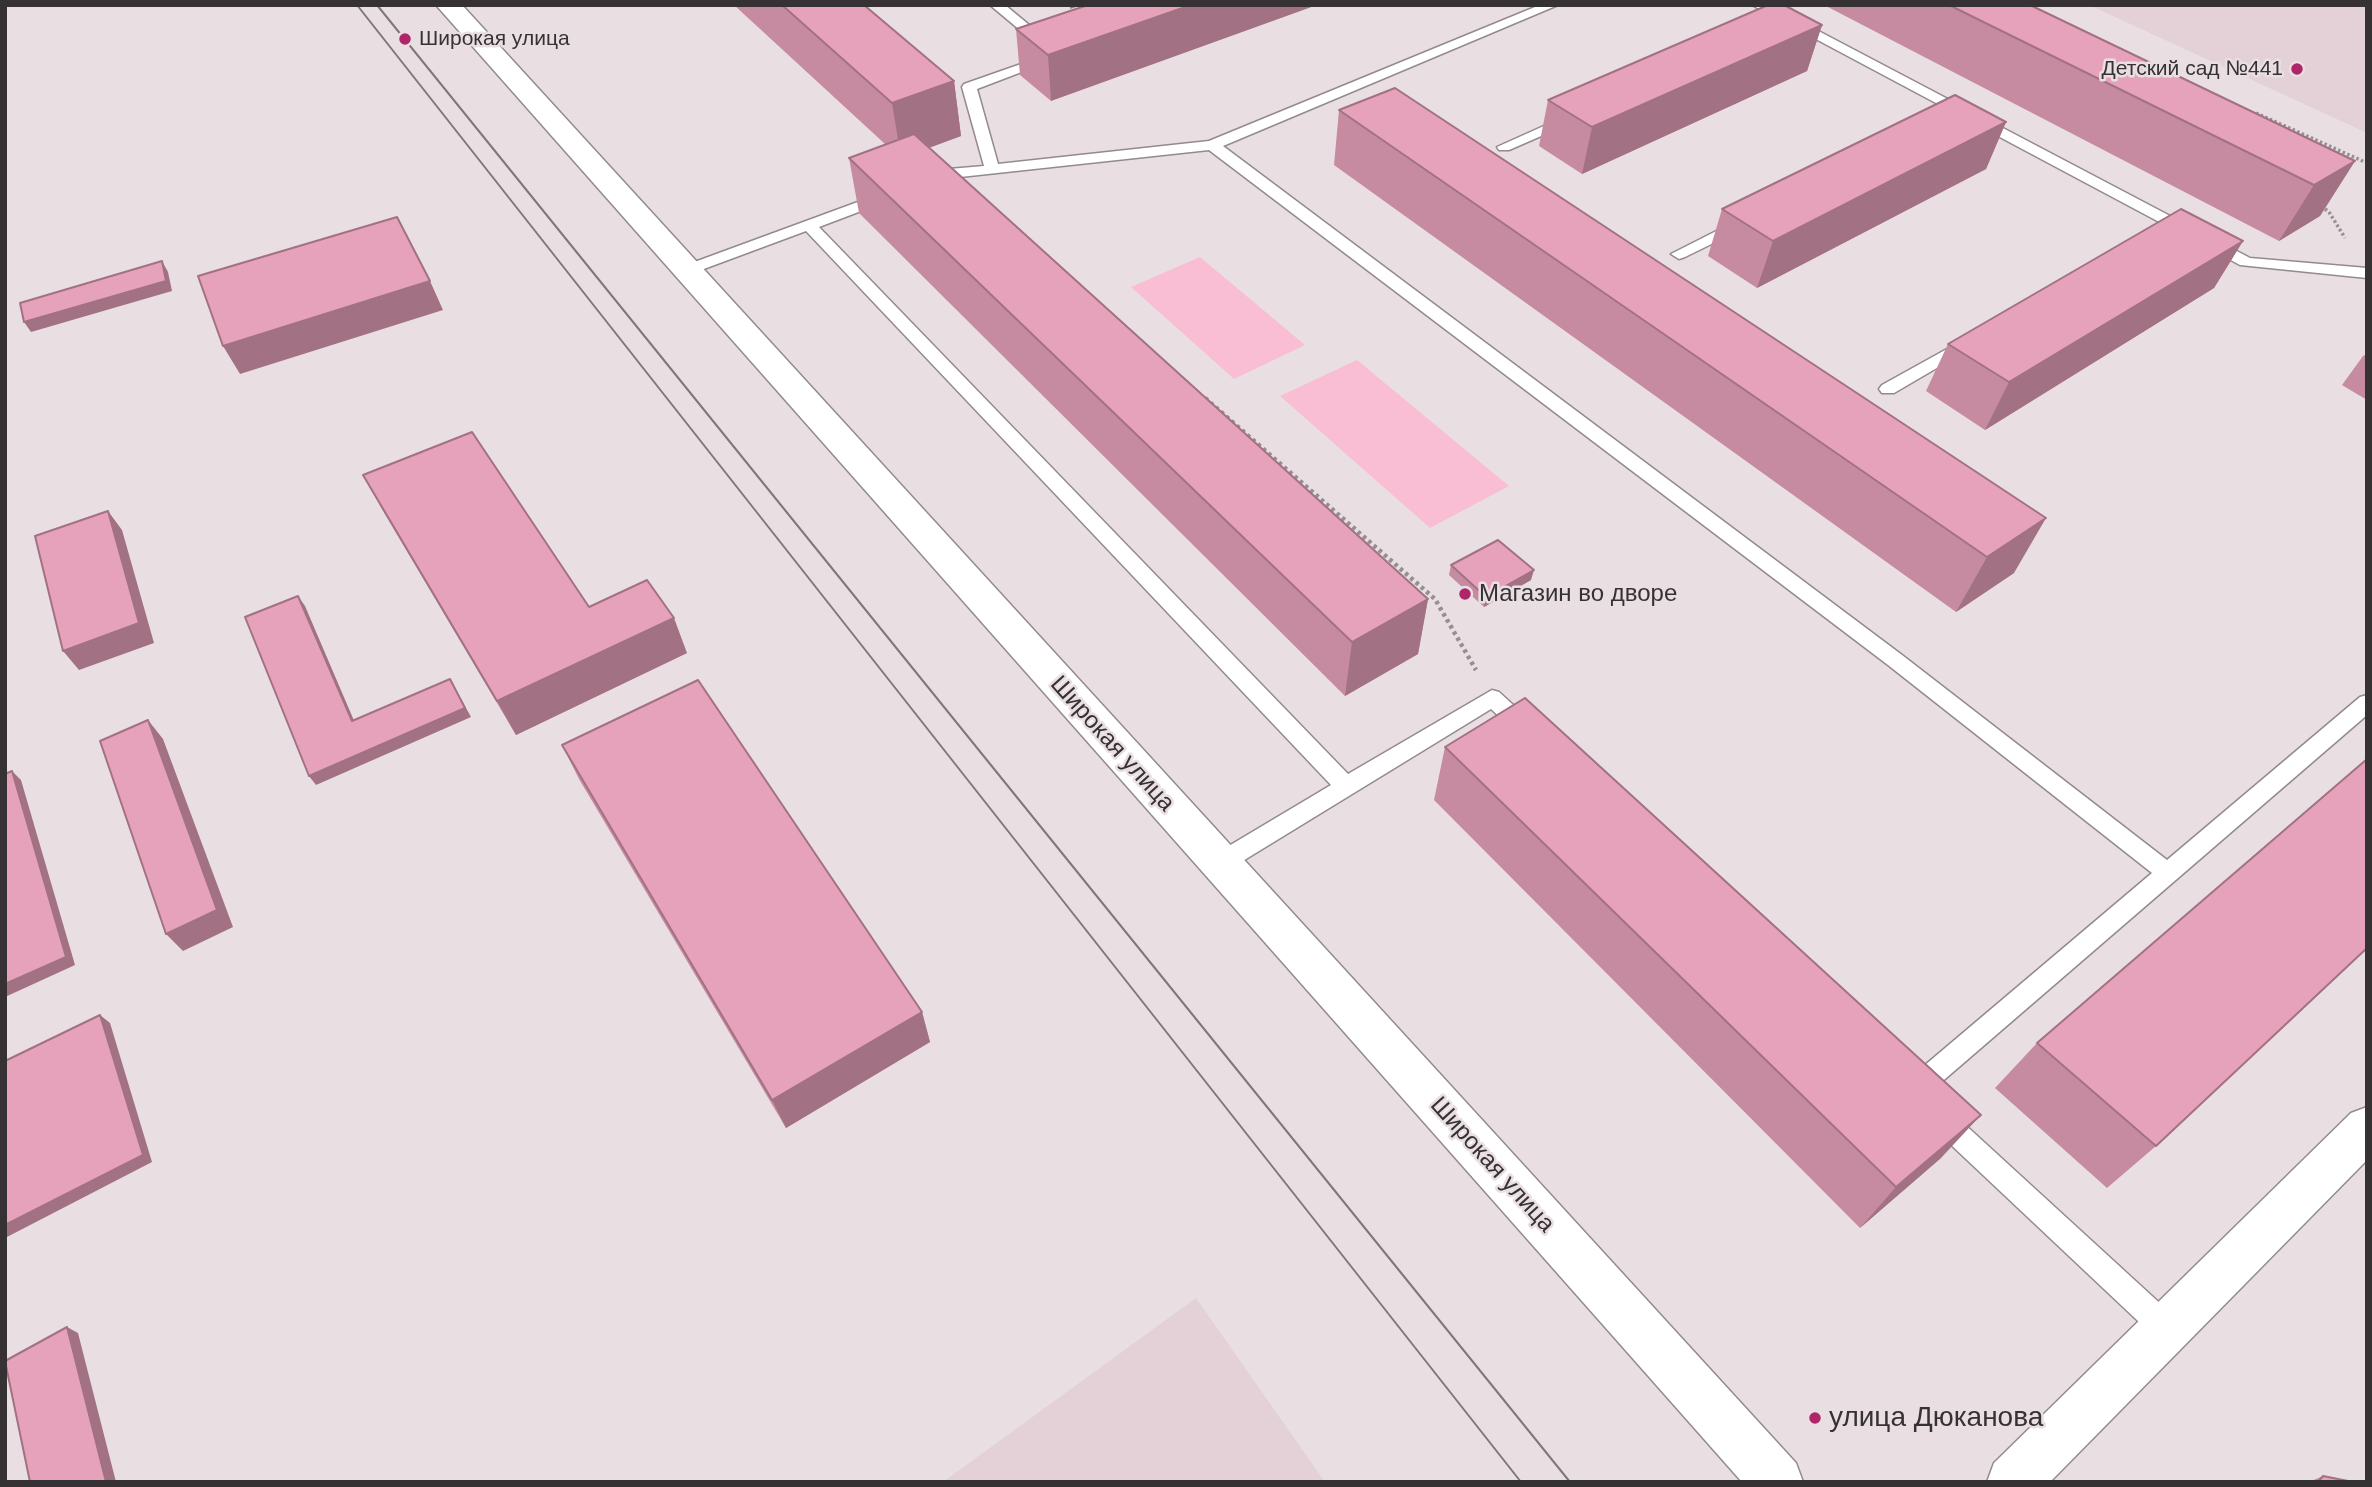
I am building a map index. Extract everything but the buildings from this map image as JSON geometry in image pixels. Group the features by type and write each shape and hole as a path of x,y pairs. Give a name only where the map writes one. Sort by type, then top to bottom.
{"street":[{"name":"Широкая улица","path":"449,5 1777,1482"},
{"path":"2012,1482 2367,1128"}],"lane":[{"path":"993,171 969,87 1059,55 996,5"},
{"path":"923,183 948,174 1212,145 1552,5"},
{"path":"1758,5 1784,25 2166,227 2246,262 2366,272"},
{"path":"1504,147 1578,114"},
{"path":"1212,145 1895,660 2169,874"},
{"path":"687,270 898,193"},
{"path":"1679,254 1753,217"},
{"path":"809,225 1346,786"},
{"path":"1888,389 1983,334"},
{"path":"1220,863 1492,698 1542,744"},
{"path":"1912,1092 2367,703"},
{"path":"1892,1073 2166,1328"}],"path":[{"path":"2253,112 2367,163"},
{"path":"2318,205 2329,212 2366,272"},
{"path":"1197,391 1435,599 1492,698"}],"shaded area":[{"name":"Детский сад №441","path":"2089,5 2367,5 2367,133"},
{"path":"1200,257 1305,345 1234,379 1131,287"},
{"path":"1357,360 1509,486 1430,528 1280,396"},
{"path":"1196,1298 1325,1482 943,1482"}],"tram line":[{"path":"357,5 1521,1482"},
{"path":"377,5 1570,1482"}],"place":[{"name":"Широкая улица","path":"405,39"},
{"name":"Детский сад №441","path":"2297,69"},
{"name":"Магазин во дворе","path":"1465,594"},
{"name":"улица Дюканова","path":"1815,1418"}]}
